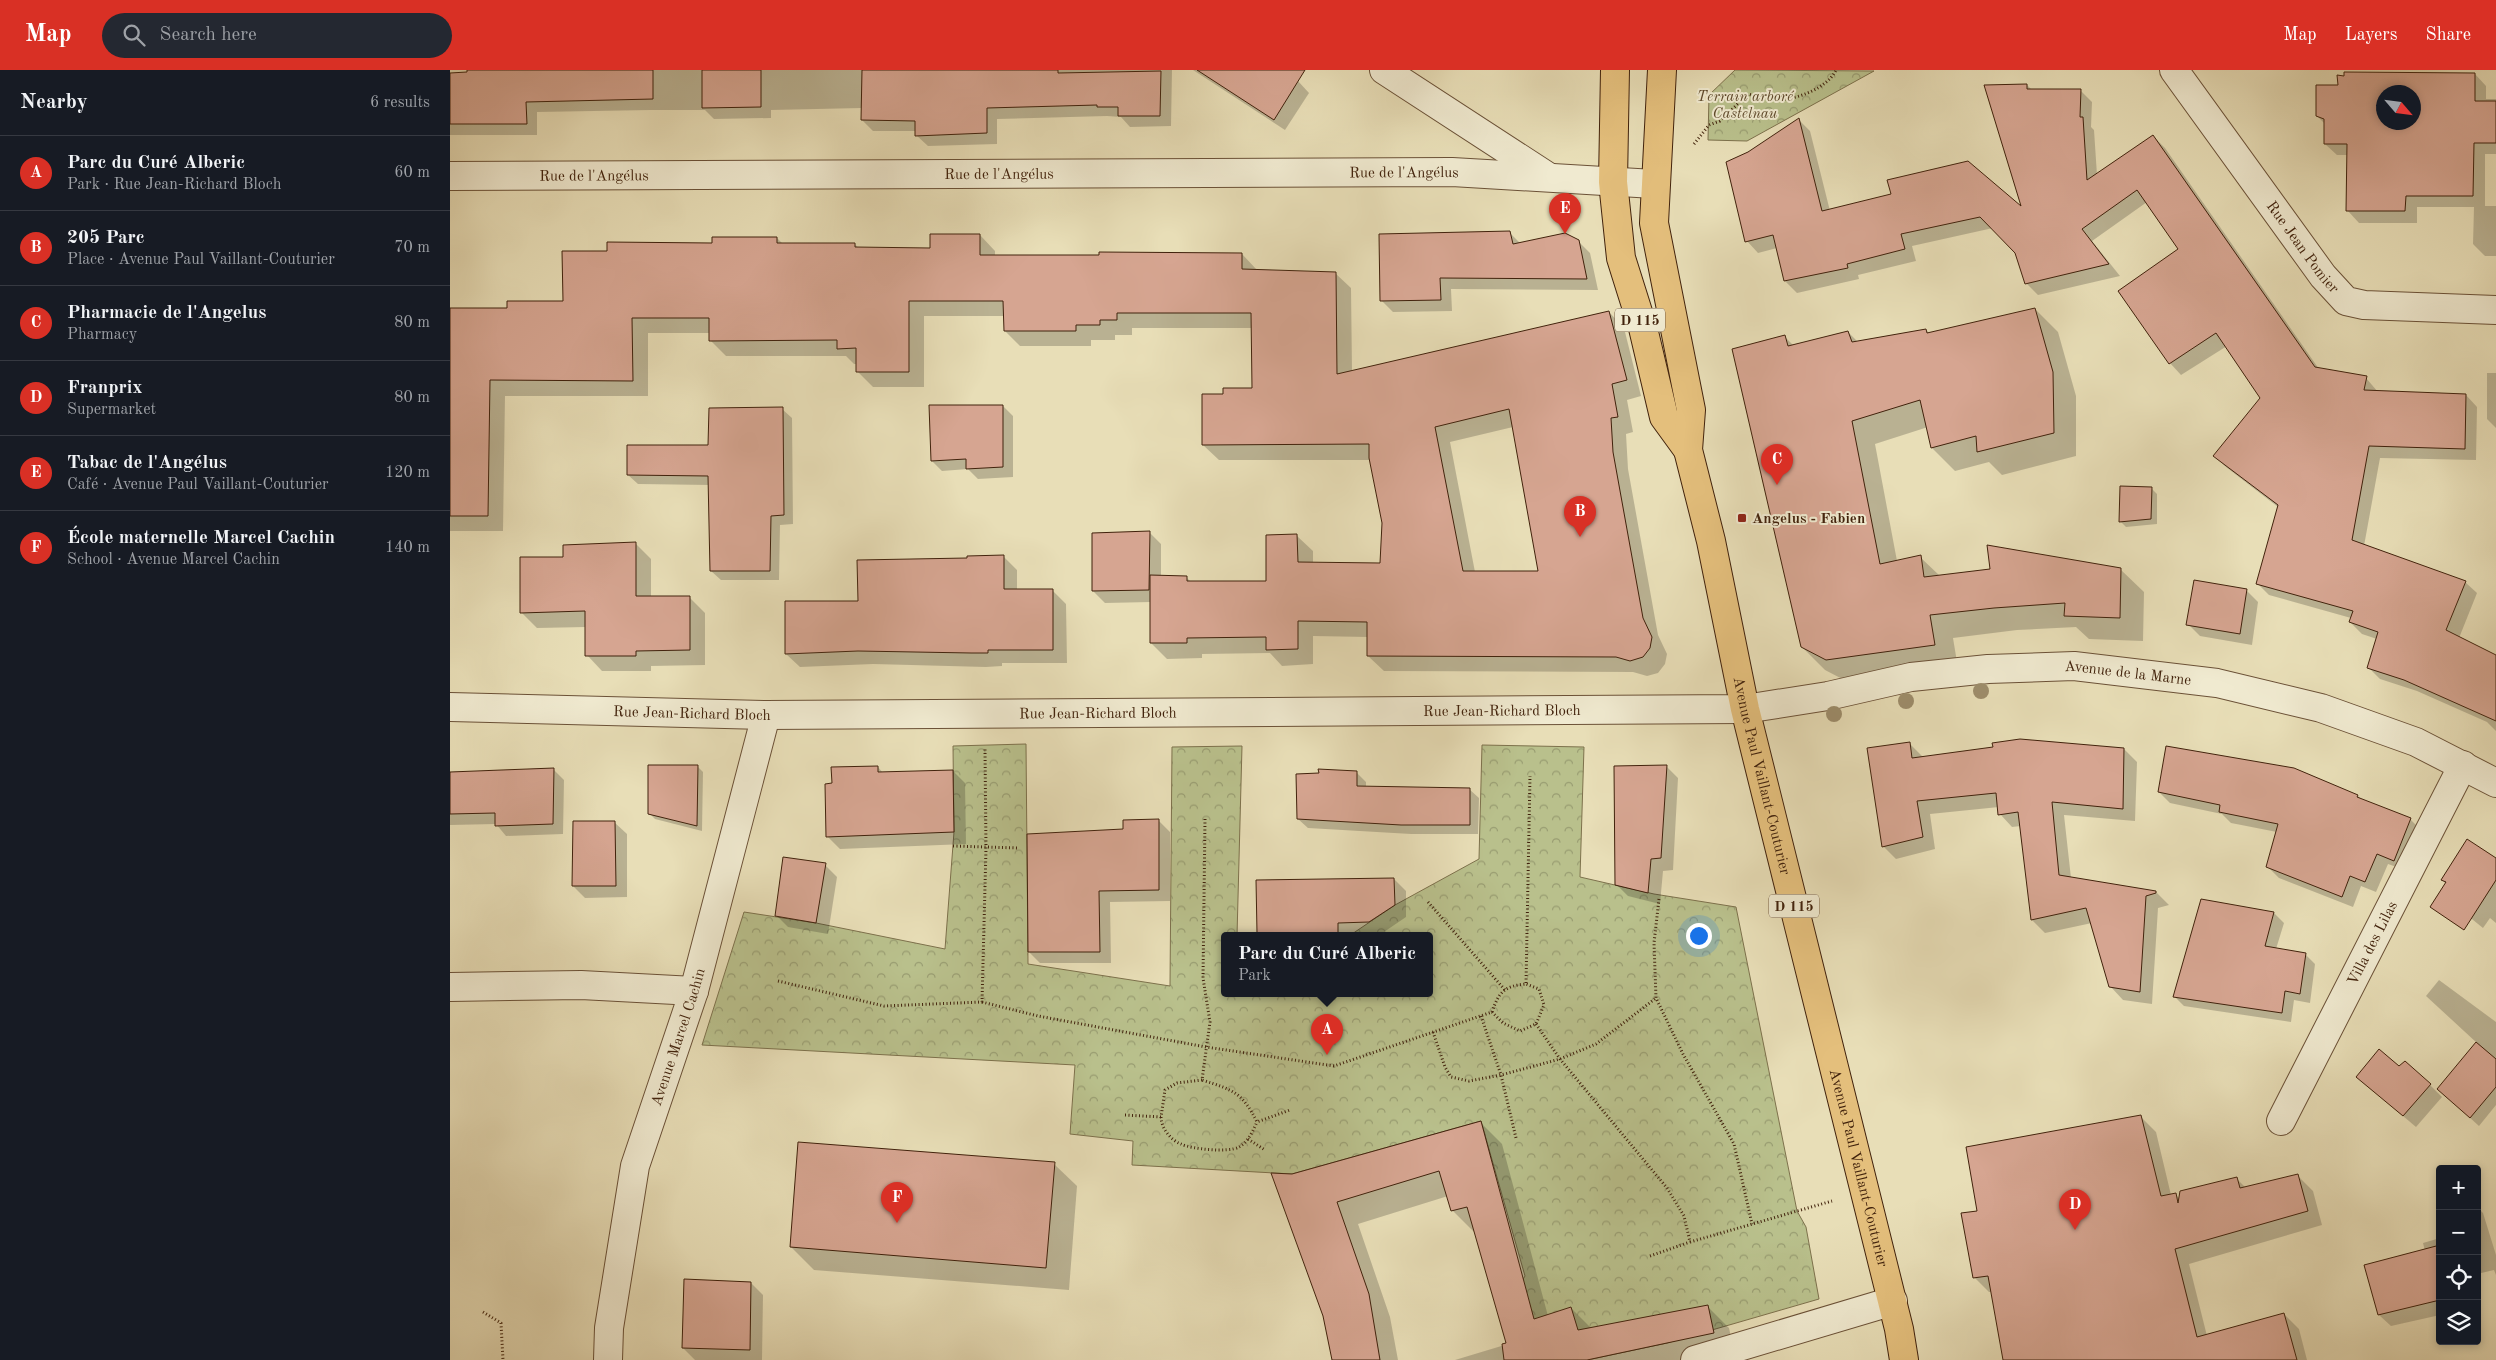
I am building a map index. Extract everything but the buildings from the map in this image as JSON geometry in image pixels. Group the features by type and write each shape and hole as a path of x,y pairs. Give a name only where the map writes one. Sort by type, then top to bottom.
{"main road":[{"name":"Avenue Paul Vaillant-Couturier","path":"1615,70 1613,182 1621,258 1643,328 1664,417 1688,450"},
{"name":"D 115","path":"1654,184 1662,70"},
{"name":"Avenue Paul Vaillant-Couturier","path":"1654,184 1654,223 1691,410 1688,450 1710,541 1745,709 1900,1329 1904,1360"}],"street":[{"path":"1384,70 1547,176"},
{"name":"Rue Jean Pomier","path":"2174,70 2323,276 2346,301 2380,307 2496,310"},
{"name":"Rue de l'Angélus","path":"450,176 1452,172 1547,176 1613,182"},
{"path":"1613,182 1654,184"},
{"name":"Avenue de la Marne","path":"1745,709 1828,696 1911,676 1988,669 2074,666 2217,683 2321,708 2416,742 2496,783"},
{"name":"Rue Jean-Richard Bloch","path":"450,707 766,715 1745,709"},
{"name":"Avenue Marcel Cachin","path":"608,1360 610,1328 634,1166 694,991 766,715"},
{"name":"Villa des Lilas","path":"2281,1121 2463,765"},
{"path":"450,987 581,985 694,991"},
{"path":"1695,1360 1892,1301"}],"path":[{"path":"1689,152 1709,125 1720,121 1748,94 1774,100 1811,92 1832,79 1836,70"},
{"path":"982,1002 986,848 985,714"},
{"path":"1526,984 1530,776"},
{"path":"1202,1080 1210,1022 1203,978 1205,819"},
{"path":"953,846 1018,848"},
{"path":"1659,900 1654,943 1656,998 1683,1054 1734,1144 1752,1224"},
{"path":"1428,902 1505,990"},
{"path":"778,981 884,1006 982,1002 1038,1016 1206,1047 1334,1066 1492,1012"},
{"path":"1526,984 1539,989 1544,1005 1536,1024 1520,1030 1503,1023 1492,1012 1498,995 1512,985 1526,984"},
{"path":"1433,1032 1445,1067 1451,1077 1469,1081 1501,1075 1560,1058 1596,1044 1656,998"},
{"path":"1481,1016 1501,1075 1516,1138"},
{"path":"1536,1024 1560,1058 1667,1188 1684,1216 1690,1242"},
{"path":"1257,1122 1247,1102 1229,1089 1202,1080 1177,1083 1165,1090 1161,1123 1166,1131 1180,1144 1224,1150 1238,1148 1248,1138 1257,1122 1290,1110"},
{"path":"1125,1115 1161,1117"},
{"path":"1248,1138 1264,1150"},
{"path":"1650,1256 1690,1242 1865,1192"},
{"path":"483,1312 500,1323 503,1360"}],"green space":[{"name":"Terrain arboré Castelnau","path":"1735,70 1874,71 1747,141 1708,140 1709,95"},
{"path":"1026,744 1028,964 1170,986 1172,747 1242,746 1237,932 1221,932 1221,997 1433,997 1433,932 1355,932 1395,905 1479,859 1482,745 1584,747 1580,877 1654,894 1736,907 1797,1211 1806,1227 1819,1299 1667,1343 1587,1360 1546,1360 1522,1281 1525,1276 1481,1121 1292,1174 1132,1165 1133,1141 1070,1134 1075,1065 702,1045 744,912 816,923 945,949 954,832 953,746"}],"place":[{"name":"Tabac de l'Angélus","path":"1565,234"},
{"name":"Pharmacie de l'Angelus","path":"1777,485"},
{"name":"Angelus - Fabien","path":"1742,518"},
{"name":"205 Parc","path":"1580,537"},
{"name":"Parc du Curé Alberic","path":"1327,1055"},
{"name":"École maternelle Marcel Cachin","path":"897,1223"},
{"name":"Franprix","path":"2075,1230"}]}
